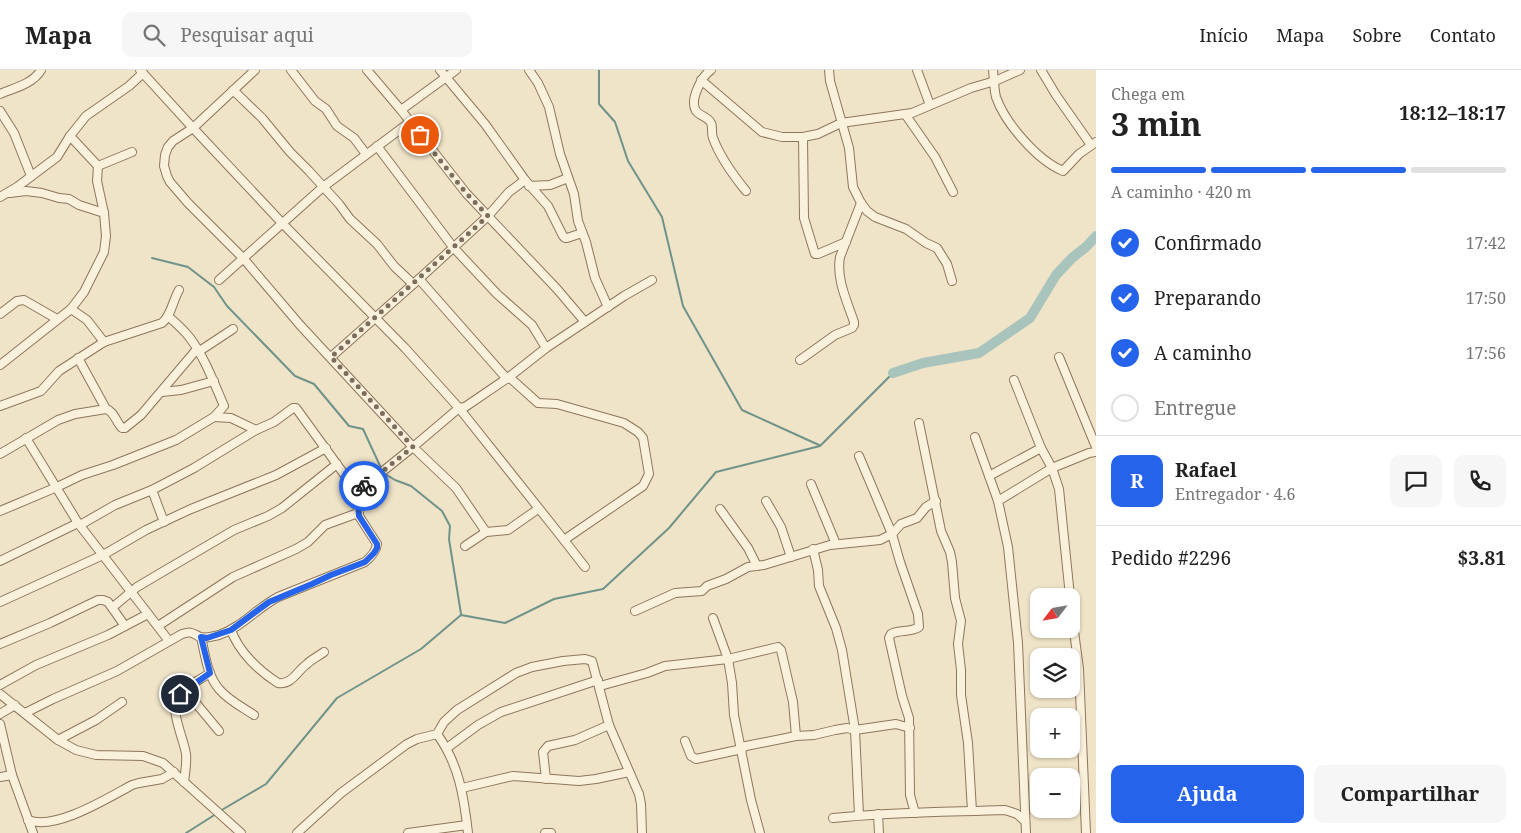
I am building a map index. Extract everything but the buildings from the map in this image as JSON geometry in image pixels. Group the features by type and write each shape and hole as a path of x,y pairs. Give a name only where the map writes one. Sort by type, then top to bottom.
{"street":[{"path":"0,94 30,82 41,70"},
{"path":"255,70 193,128 173,141 168,147 164,160 167,176 188,203 243,258 293,317 413,447 456,488 486,532"},
{"path":"291,70 315,101 326,109 337,126 354,138 366,154"},
{"path":"367,70 466,193 529,261 557,288 585,322"},
{"path":"440,70 485,124 527,183 548,206 565,238 582,233"},
{"path":"401,110 456,70"},
{"path":"529,70 538,83 549,107 560,154 574,194 578,221 595,278 608,307"},
{"path":"711,70 701,80 694,99 694,106 696,111 710,120 713,139 732,174 746,191"},
{"path":"829,70 830,81 851,157 851,180 861,204 866,211 875,217 906,229 937,248 947,264 952,281"},
{"path":"917,70 930,105"},
{"path":"993,70 995,93 1007,120 1038,154 1061,170 1065,169 1079,154 1094,144 1056,95 1041,70"},
{"path":"701,80 762,132 782,137 803,137 818,134 841,123 912,113 1020,70"},
{"path":"4,195 56,157 86,116 129,86 142,72 283,224 405,348 459,408 585,567"},
{"path":"232,90 262,118 355,225 377,244 394,266 416,282 508,378 538,403 557,404 624,423 638,432 643,438 649,474 643,486 564,540"},
{"path":"0,111 14,133 31,176"},
{"path":"905,114 935,157 953,192"},
{"path":"219,280 323,187 410,122"},
{"path":"0,364 71,309 84,292 104,252 106,236 104,214 97,181 98,166 70,136"},
{"path":"803,137 804,218 815,254 846,242"},
{"path":"377,146 453,247 497,294 532,325 546,348"},
{"path":"98,166 132,152"},
{"path":"331,357 488,216 509,192 527,183 550,185 568,178"},
{"path":"4,195 26,191 42,193 69,199 79,205 104,214"},
{"path":"800,360 830,338 852,328 854,325 841,286 839,263 861,204"},
{"path":"357,492 459,408 465,407 508,378 546,348 652,280"},
{"path":"0,406 41,391 59,371 104,342 162,324 168,316 179,290"},
{"path":"0,314 17,301 24,300 57,319"},
{"path":"71,309 87,320 104,342"},
{"path":"0,511 82,475 176,440 214,417 224,406 198,350 189,337 168,316"},
{"path":"78,358 106,409 111,412 119,425 125,428 134,422 198,350 233,329"},
{"path":"1060,357 1096,447"},
{"path":"1014,380 1052,468 1061,499 1069,588"},
{"path":"162,392 175,392 214,382"},
{"path":"0,561 152,490 194,468 256,430 274,422 293,408 296,408 357,492 358,513 377,544 377,548 370,558 358,565 269,602 231,630 207,638 193,632 187,632 109,675 53,699 25,714"},
{"path":"0,454 66,417 106,409"},
{"path":"214,417 231,418 256,430"},
{"path":"918,423 941,531 950,552 955,598 961,621 958,644 961,695 968,743 972,811"},
{"path":"975,437 998,501 1008,547 1018,643 1026,833"},
{"path":"26,438 79,524 169,641"},
{"path":"0,602 103,555 146,530 191,509 276,475 326,448"},
{"path":"989,476 1042,448"},
{"path":"998,501 1052,468 1096,452"},
{"path":"859,456 892,534 918,614 919,627 915,630 895,632 889,638 909,718 910,795 915,813"},
{"path":"113,607 137,587 234,530 282,508 337,464"},
{"path":"811,484 836,544"},
{"path":"152,490 164,522"},
{"path":"766,501 780,528 791,556"},
{"path":"635,611 675,593 702,591 708,586 748,567 836,544 880,540 892,534 901,524 917,518 926,507 936,501"},
{"path":"465,546 486,532 508,530 538,509"},
{"path":"720,509 748,548 757,566"},
{"path":"158,626 233,577 308,542 325,525 358,513"},
{"path":"813,549 818,570 819,586 839,637 855,730 859,815"},
{"path":"0,644 98,600 103,600 113,607 125,626"},
{"path":"0,684 36,665 108,635 148,614"},
{"path":"713,618 728,659 734,715 751,800 760,833"},
{"path":"231,630 234,639 246,656 278,683 289,682 309,662 324,652"},
{"path":"201,637 214,682 220,690 254,715"},
{"path":"1075,638 1079,669 1086,833"},
{"path":"447,748 478,725 501,712 598,683 647,673 665,666 728,659 778,647 781,650 793,702 796,736"},
{"path":"297,833 341,793 401,748 417,739 437,734 444,722 457,710 516,673 563,661 585,659 592,662 609,725 639,794 642,833"},
{"path":"184,782 186,756 178,723 176,699 184,690 210,673"},
{"path":"184,690 219,731"},
{"path":"0,694 58,740 76,750 96,755 133,755 154,759 163,763 241,833"},
{"path":"58,740 96,720 122,702"},
{"path":"0,714 15,705"},
{"path":"0,724 12,775 33,833"},
{"path":"685,740 691,756 696,759 796,736 814,735 847,728 855,730 896,724 910,728"},
{"path":"546,779 543,752 545,748 574,740 609,725"},
{"path":"408,833 467,829 462,788 447,748 437,734"},
{"path":"28,820 40,823 66,817 89,808 139,782 162,779 174,772"},
{"path":"462,788 514,776 579,781 628,772"},
{"path":"0,777 12,775"},
{"path":"833,818 902,812 1005,810 1017,814 1025,821"},
{"path":"878,814 879,833"}],"waterway":[{"path":"599,70 599,104 615,122 628,161 662,217 683,306 742,410 819,445"},
{"path":"893,373 923,363 979,353 1030,318 1056,275 1096,236"},
{"path":"152,258 188,267 214,287 227,306 295,376 314,384 349,426 363,429 381,468"},
{"path":"220,811 266,784 337,698 421,649 461,615 505,623 554,599 603,589 669,528 716,472 820,446 893,373"},
{"path":"385,474 411,486 442,511 450,526 449,539 461,614"},
{"path":"186,833 216,814"}],"way so far":[{"path":"364,486 413,447 331,357 488,216 466,193 420,135"}],"route":[{"path":"180,694 210,673 201,637 207,638 231,630 278,597 358,565 370,558 377,548 376,540 358,513 357,492 364,486"}]}
